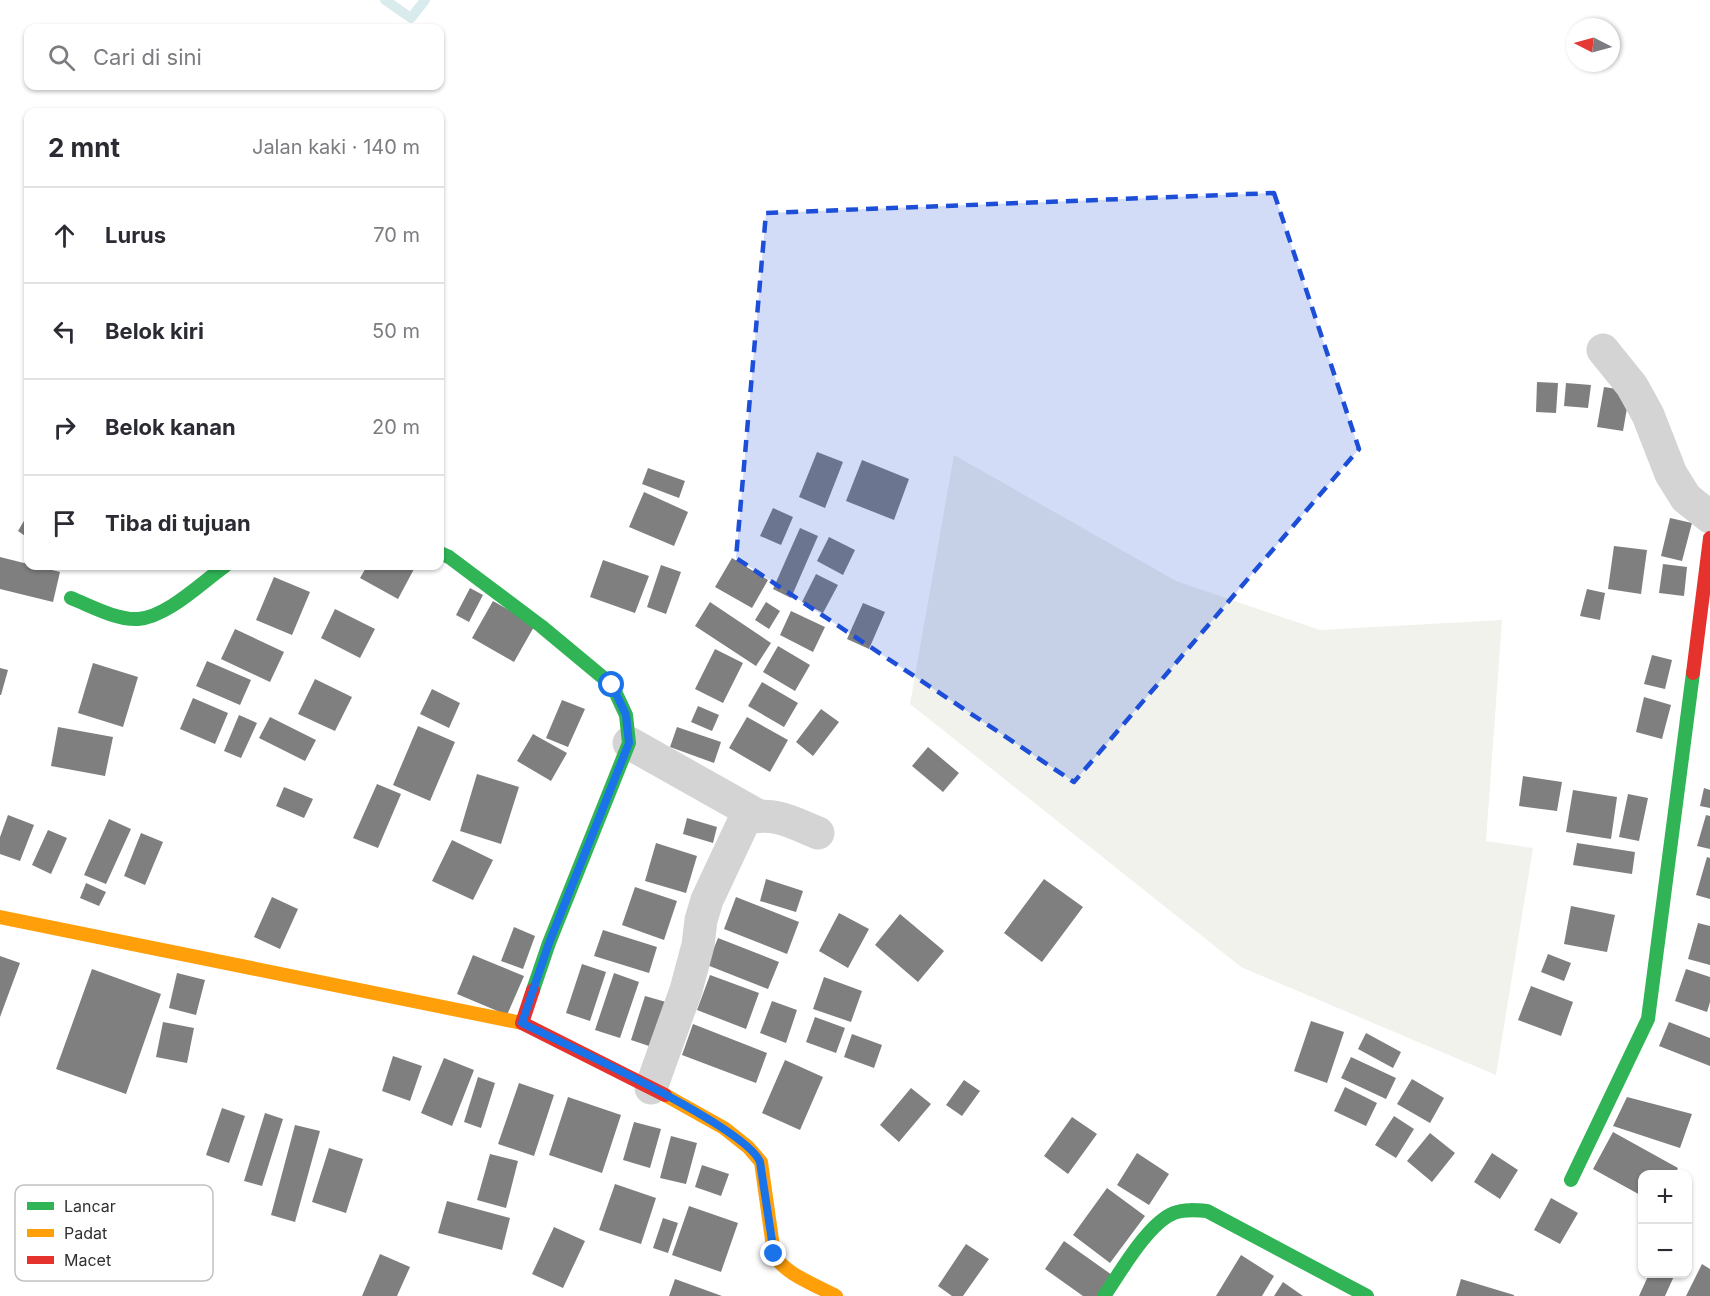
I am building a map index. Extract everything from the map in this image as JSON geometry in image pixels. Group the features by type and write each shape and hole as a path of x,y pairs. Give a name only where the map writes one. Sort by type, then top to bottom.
{"street":[{"path":"1603,350 1632,386 1648,415 1671,474 1686,498 1710,517"},
{"path":"1571,1180 1648,1019 1710,538"},
{"path":"444,555 541,626 612,685 626,715 629,743 549,943 522,1023"},
{"path":"70,598 115,615 137,619 161,613 220,570"},
{"path":"629,743 757,815"},
{"path":"651,1088 686,990 707,900 745,819 757,815 779,816 818,833"},
{"path":"0,917 522,1023 713,1121 758,1155 777,1262 836,1296"},
{"path":"1104,1296 1155,1224 1174,1213 1191,1210 1208,1211 1367,1296"}],"highlighted area":[{"path":"1274,193 1359,449 1074,782 736,558 766,213"}],"shaded area":[{"path":"954,455 1176,581 1320,630 1502,620 1486,841 1533,848 1496,1075 1241,967 910,704"}],"building":[{"path":"1537,382 1558,383 1556,413 1536,412"},
{"path":"1566,383 1591,385 1588,408 1564,406"},
{"path":"1604,387 1630,391 1623,431 1597,427"},
{"path":"817,452 843,462 825,508 799,497"},
{"path":"862,460 909,479 894,520 846,501"},
{"path":"648,468 685,481 679,498 642,484"},
{"path":"644,492 688,512 674,546 629,527"},
{"path":"773,508 793,517 781,545 760,536"},
{"path":"1670,518 1692,523 1682,561 1661,556"},
{"path":"24,521 24,535 18,531"},
{"path":"800,528 818,536 791,598 773,589"},
{"path":"829,537 855,550 843,575 817,561"},
{"path":"1614,546 1647,550 1641,594 1608,589"},
{"path":"0,557 24,563 24,570 60,572 53,602 0,589"},
{"path":"732,558 768,580 752,608 715,587"},
{"path":"603,560 649,576 635,613 590,597"},
{"path":"1663,564 1687,567 1684,596 1659,593"},
{"path":"661,565 681,572 666,614 647,607"},
{"path":"365,570 413,570 398,599 360,578"},
{"path":"816,574 838,585 823,613 802,602"},
{"path":"274,577 310,592 292,635 256,620"},
{"path":"470,588 483,595 469,622 456,615"},
{"path":"1587,589 1605,593 1600,620 1580,616"},
{"path":"493,601 535,625 514,662 472,638"},
{"path":"710,602 771,643 756,666 695,626"},
{"path":"766,602 780,611 769,629 755,620"},
{"path":"863,603 885,612 869,649 847,639"},
{"path":"335,609 375,629 360,658 321,638"},
{"path":"791,611 825,627 813,652 780,635"},
{"path":"235,629 284,652 270,682 221,659"},
{"path":"778,646 810,665 795,691 763,672"},
{"path":"715,649 743,663 723,703 695,689"},
{"path":"1652,655 1672,660 1665,689 1644,684"},
{"path":"207,661 251,680 240,705 196,686"},
{"path":"93,663 138,677 123,727 78,713"},
{"path":"0,668 8,670 1,695 0,695"},
{"path":"315,679 352,697 335,731 298,714"},
{"path":"762,682 798,703 784,727 748,706"},
{"path":"432,689 460,703 449,728 420,714"},
{"path":"1644,697 1671,705 1662,739 1636,732"},
{"path":"193,698 228,713 215,744 180,729"},
{"path":"562,700 585,709 568,747 546,738"},
{"path":"698,706 719,715 712,731 691,722"},
{"path":"821,709 839,722 813,756 796,742"},
{"path":"239,715 257,723 241,758 224,751"},
{"path":"270,717 316,740 305,761 259,738"},
{"path":"747,717 788,740 770,772 729,748"},
{"path":"418,726 455,742 430,801 393,785"},
{"path":"58,727 113,737 105,776 51,766"},
{"path":"677,727 721,742 714,763 670,747"},
{"path":"533,734 567,753 551,781 517,761"},
{"path":"928,747 959,773 943,792 912,766"},
{"path":"477,774 519,787 501,844 460,831"},
{"path":"1523,776 1562,782 1557,811 1519,806"},
{"path":"377,784 401,794 378,848 353,838"},
{"path":"284,787 313,799 304,818 276,806"},
{"path":"1704,788 1710,790 1710,808 1700,806"},
{"path":"1573,790 1617,797 1611,839 1566,832"},
{"path":"1628,794 1648,798 1639,841 1619,837"},
{"path":"8,815 34,825 20,861 0,854 0,837"},
{"path":"1706,815 1710,816 1710,849 1697,846"},
{"path":"687,818 717,827 713,843 683,834"},
{"path":"109,819 131,829 106,884 84,875"},
{"path":"48,830 67,838 51,874 32,865"},
{"path":"141,833 163,842 145,885 124,876"},
{"path":"452,840 493,860 473,900 432,881"},
{"path":"656,843 697,856 686,893 645,881"},
{"path":"1577,843 1635,852 1632,874 1573,865"},
{"path":"1707,857 1710,858 1710,899 1696,895"},
{"path":"766,879 803,891 796,912 760,901"},
{"path":"1044,879 1083,907 1042,962 1004,933"},
{"path":"86,883 106,892 99,906 80,898"},
{"path":"635,887 677,901 664,940 622,925"},
{"path":"272,897 298,909 280,949 254,937"},
{"path":"736,897 799,922 787,954 724,929"},
{"path":"1571,906 1615,915 1607,952 1564,944"},
{"path":"839,913 869,929 848,968 819,951"},
{"path":"900,914 944,951 918,982 875,945"},
{"path":"1698,923 1710,926 1710,965 1688,959"},
{"path":"514,927 535,936 523,969 501,961"},
{"path":"603,930 657,947 649,973 594,956"},
{"path":"718,938 779,962 768,989 707,965"},
{"path":"1548,954 1571,963 1564,981 1541,972"},
{"path":"473,955 524,976 507,1015 457,994"},
{"path":"0,956 20,963 0,1017"},
{"path":"582,964 606,972 590,1021 566,1013"},
{"path":"92,969 161,994 126,1094 56,1069"},
{"path":"1686,969 1710,977 1710,1002 1707,1012 1675,1001"},
{"path":"177,973 205,980 196,1015 169,1008"},
{"path":"614,973 639,982 620,1038 595,1030"},
{"path":"710,975 759,993 746,1029 697,1010"},
{"path":"824,977 862,991 851,1022 813,1009"},
{"path":"1531,986 1573,1002 1561,1036 1518,1020"},
{"path":"645,996 673,1004 658,1049 631,1040"},
{"path":"772,1001 797,1010 786,1043 760,1033"},
{"path":"815,1017 845,1028 836,1053 806,1042"},
{"path":"1311,1021 1344,1032 1327,1083 1294,1071"},
{"path":"163,1022 194,1028 187,1063 156,1057"},
{"path":"1669,1022 1710,1038 1710,1066 1659,1046"},
{"path":"693,1024 767,1053 756,1083 682,1055"},
{"path":"1366,1033 1401,1052 1393,1068 1358,1049"},
{"path":"852,1034 882,1045 874,1068 844,1057"},
{"path":"393,1056 422,1066 410,1101 382,1091"},
{"path":"1351,1057 1396,1078 1386,1099 1341,1078"},
{"path":"444,1058 474,1070 452,1126 421,1113"},
{"path":"785,1060 823,1077 800,1130 762,1113"},
{"path":"478,1077 495,1083 481,1128 464,1122"},
{"path":"1412,1079 1444,1098 1430,1123 1397,1104"},
{"path":"964,1080 980,1091 962,1116 946,1105"},
{"path":"519,1083 554,1095 534,1156 498,1144"},
{"path":"1345,1087 1377,1103 1366,1126 1334,1111"},
{"path":"911,1088 931,1104 899,1142 880,1125"},
{"path":"568,1097 621,1115 602,1173 549,1155"},
{"path":"1627,1097 1692,1114 1680,1148 1613,1126"},
{"path":"222,1108 245,1116 229,1163 206,1155"},
{"path":"265,1113 283,1119 262,1186 244,1181"},
{"path":"1394,1116 1414,1129 1396,1158 1375,1145"},
{"path":"1072,1117 1097,1134 1068,1174 1044,1156"},
{"path":"634,1122 661,1129 650,1168 623,1160"},
{"path":"295,1125 320,1131 295,1222 271,1215"},
{"path":"1613,1132 1678,1168 1677,1170 1638,1170 1638,1194 1593,1169"},
{"path":"1430,1133 1455,1153 1432,1182 1407,1161"},
{"path":"671,1136 697,1143 686,1184 660,1178"},
{"path":"329,1148 363,1159 346,1213 312,1202"},
{"path":"1137,1153 1169,1174 1149,1205 1117,1185"},
{"path":"1492,1153 1518,1170 1500,1199 1474,1182"},
{"path":"490,1154 518,1161 506,1208 477,1200"},
{"path":"702,1165 729,1174 721,1196 695,1187"},
{"path":"615,1184 656,1198 641,1244 599,1230"},
{"path":"1107,1188 1145,1216 1110,1263 1073,1235"},
{"path":"1551,1198 1578,1213 1560,1244 1534,1230"},
{"path":"447,1201 510,1218 502,1250 438,1233"},
{"path":"689,1206 738,1223 721,1272 672,1255"},
{"path":"663,1218 678,1223 668,1253 653,1248"},
{"path":"554,1227 585,1241 563,1288 532,1274"},
{"path":"1064,1241 1112,1275 1097,1296 1083,1296 1045,1269"},
{"path":"966,1244 989,1259 963,1296 952,1296 938,1286"},
{"path":"380,1254 410,1267 397,1296 362,1296"},
{"path":"1241,1255 1274,1276 1262,1296 1216,1296"},
{"path":"1702,1264 1710,1269 1710,1296 1686,1296"},
{"path":"1647,1278 1673,1278 1665,1296 1639,1296"},
{"path":"675,1279 722,1296 669,1296"},
{"path":"1461,1279 1514,1295 1514,1296 1456,1296"},
{"path":"1283,1282 1303,1296 1274,1296"}],"waterway":[{"path":"385,0 411,18 425,0"}],"traffic: fast":[{"path":"444,555 541,626 612,685 626,715 629,743 549,943 533,990"},
{"path":"71,598 121,617 130,619 149,617 172,606 220,570"},
{"path":"1571,1180 1648,1019 1693,673"},
{"path":"1104,1296 1135,1250 1154,1227 1174,1213 1190,1210 1207,1211 1367,1296"}],"traffic: slow":[{"path":"0,917 522,1023"},
{"path":"665,1095 724,1128 748,1147 761,1162 774,1254 778,1261 792,1273 836,1296"}],"traffic: jam":[{"path":"1693,673 1710,538"},
{"path":"533,990 522,1023 665,1095"}],"route":[{"path":"612,685 626,715 629,743 549,943 522,1023 713,1121 753,1150 760,1162 774,1254"}]}
